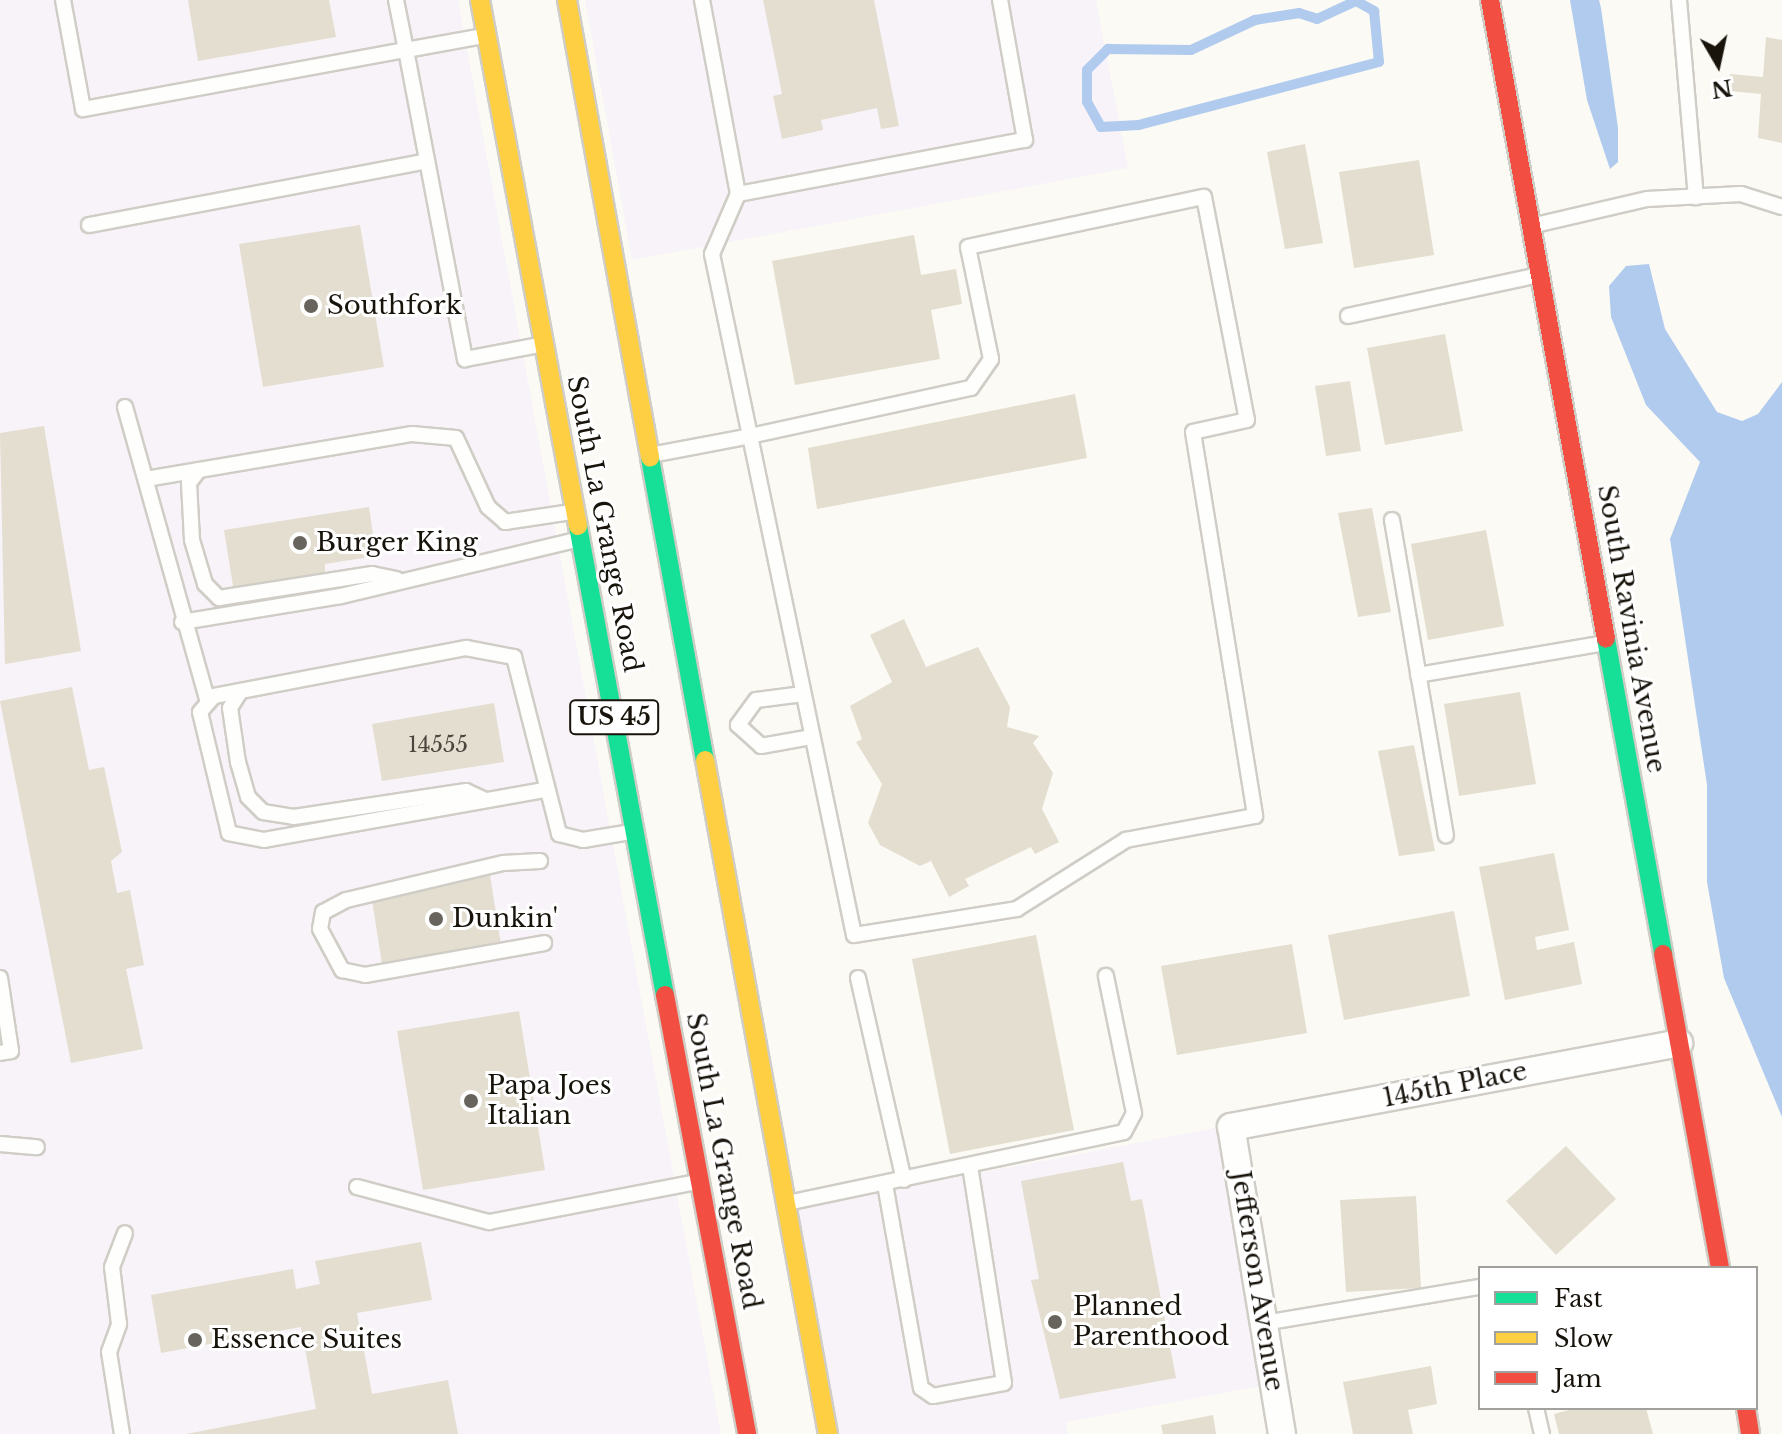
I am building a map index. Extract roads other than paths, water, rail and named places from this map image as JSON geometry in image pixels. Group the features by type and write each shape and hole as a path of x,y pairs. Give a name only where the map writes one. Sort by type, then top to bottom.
{"main road":[{"name":"South La Grange Road","path":"480,0 747,1434"},
{"name":"South La Grange Road","path":"567,0 704,729 828,1434"},
{"name":"South Ravinia Avenue","path":"1490,0 1720,1266"},
{"path":"1746,1410 1750,1434"}],"street":[{"name":"145th Place","path":"1231,1127 1679,1043"},
{"name":"Jefferson Avenue","path":"1231,1127 1282,1434"}],"lane":[{"path":"63,0 83,109 487,36"},
{"path":"396,0 465,359 544,344"},
{"path":"652,454 750,436 971,388 991,359 968,247 1204,197 1247,420 1193,432 1255,816 1126,840 1017,909 854,935 803,694 750,436 712,254 738,194 702,0"},
{"path":"738,194 1025,140 1000,0"},
{"path":"1679,0 1696,197"},
{"path":"89,225 427,161"},
{"path":"1531,226 1647,199 1741,194 1782,207"},
{"path":"1348,316 1540,275"},
{"path":"125,407 182,622 208,703"},
{"path":"146,479 412,434 456,438 488,507 505,522 575,511"},
{"path":"199,470 189,483 192,540 205,584 219,598 372,574 402,580"},
{"path":"1392,520 1446,835"},
{"path":"182,622 402,580 581,539"},
{"path":"1418,675 1607,643"},
{"path":"544,790 264,840 229,833 200,712 208,703 240,692 466,648 514,657 544,790 559,834 583,840 635,831"},
{"path":"240,692 230,708 238,762 248,797 263,812 294,817 466,791 485,800"},
{"path":"704,729 738,725 756,700 803,694"},
{"path":"738,725 761,746 812,737"},
{"path":"540,861 503,863 346,900 323,912 320,929 342,970 365,975 544,943"},
{"path":"787,1203 1124,1132 1134,1113 1106,976"},
{"path":"0,978 11,1051 0,1053"},
{"path":"858,978 904,1180"},
{"path":"0,1144 37,1147"},
{"path":"885,1184 921,1388 933,1396 1004,1383 970,1166"},
{"path":"357,1187 489,1222 700,1182"},
{"path":"122,1434 109,1352 119,1324 112,1267 125,1233"},
{"path":"1264,1323 1478,1287"},
{"path":"1536,1410 1542,1434"}],"water":[{"path":"1570,0 1599,0 1601,8 1618,128 1618,162 1610,169 1587,100"},
{"path":"1649,264 1665,329 1717,412 1742,421 1758,414 1782,382 1782,1117 1724,978 1707,882 1707,785 1670,539 1700,462 1646,405 1611,317 1609,286 1626,266"}],"waterway":[{"path":"1356,1 1374,11 1379,62 1139,125 1101,127 1087,102 1087,70 1108,49 1191,50 1255,20 1299,13 1317,19 1356,1"}],"place":[{"name":"Southfork","path":"311,306"},
{"name":"Burger King","path":"300,543"},
{"name":"Dunkin'","path":"436,919"},
{"name":"Papa Joes Italian","path":"471,1101"},
{"name":"Planned Parenthood","path":"1055,1322"},
{"name":"Essence Suites","path":"195,1340"}]}
